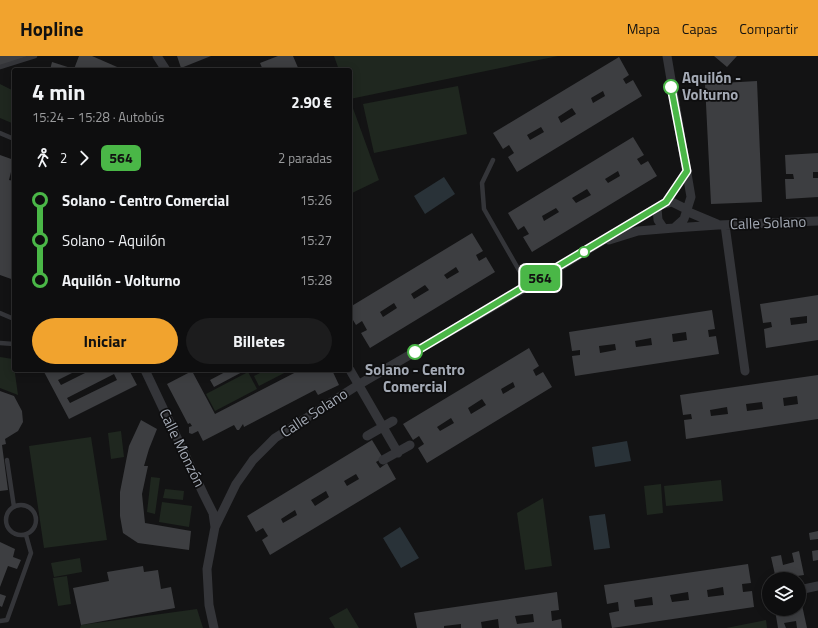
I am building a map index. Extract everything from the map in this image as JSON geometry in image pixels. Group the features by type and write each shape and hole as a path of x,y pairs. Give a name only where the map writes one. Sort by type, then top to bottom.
{"street":[{"path":"157,56 165,68"},
{"path":"667,56 691,197 684,219 674,228"},
{"path":"666,202 687,171"},
{"name":"Calle Solano","path":"214,628 209,605 207,570 215,527 236,484 253,460 275,438 358,385 528,286 634,220 666,202 679,204 686,210 722,225"},
{"path":"657,208 658,220 664,230"},
{"name":"Calle Solano","path":"597,244 638,231 722,225 818,221"},
{"path":"722,225 745,371"},
{"name":"Calle Monzón","path":"146,372 213,513 215,527"},
{"path":"351,372 398,453"},
{"path":"367,436 393,421"},
{"path":"383,460 410,445"},
{"path":"806,589 818,586"}],"lane":[{"path":"0,67 35,56"},
{"path":"0,133 12,138"},
{"path":"493,160 482,183 484,209 528,286"},
{"path":"0,313 12,318"},
{"path":"0,343 12,344"},
{"path":"7,460 14,507"},
{"path":"24,505 29,507 35,514 36,524 34,528 26,535 20,536 11,532 7,528 6,517 7,512 14,507 24,505"},
{"path":"0,515 6,517"},
{"path":"0,621 6,620 31,553 26,535"}],"shaded area":[{"path":"334,56 558,56 352,99 352,68 338,68"},
{"path":"0,84 12,90 12,123 0,118"},
{"path":"458,86 467,134 374,153 363,104"},
{"path":"352,106 379,180 352,193"},
{"path":"444,177 455,194 425,214 414,196"},
{"path":"0,357 12,359 12,372 15,372 18,395 0,388"},
{"path":"248,372 257,389 215,411 206,394"},
{"path":"262,372 286,372 259,386 254,376"},
{"path":"121,431 124,457 111,459 108,433"},
{"path":"91,437 107,540 44,548 29,446"},
{"path":"627,441 631,461 595,467 592,447"},
{"path":"151,477 160,478 155,514 147,512"},
{"path":"721,480 723,501 666,506 664,486"},
{"path":"661,484 663,513 647,515 644,486"},
{"path":"165,489 184,491 183,500 163,498"},
{"path":"543,498 552,566 525,570 517,513"},
{"path":"162,502 192,506 189,527 159,522"},
{"path":"605,514 610,548 594,550 589,516"},
{"path":"400,527 419,558 401,568 383,538"},
{"path":"80,558 82,572 54,577 51,563"},
{"path":"67,576 71,604 58,606 53,578"},
{"path":"347,608 359,628 335,628 329,618"},
{"path":"197,609 203,628 80,628 81,625"},
{"path":"766,620 767,628 726,628"}],"building":[{"path":"0,56 29,56 0,66"},
{"path":"79,56 92,56 119,68 74,68"},
{"path":"177,56 211,56 181,68"},
{"path":"278,56 293,56 298,68 262,68 260,63"},
{"path":"714,56 737,56 727,67"},
{"path":"619,57 629,75 623,79 626,84 633,80 642,96 517,172 508,157 514,153 509,145 503,149 493,133","holes":["603,91 605,96 593,103 591,98","572,108 576,114 561,123 558,117","541,127 544,132 530,140 527,135"]},
{"path":"52,62 71,68 50,68"},
{"path":"757,81 762,202 711,204 705,84"},
{"path":"633,137 644,155 637,159 641,165 648,161 657,176 532,252 523,237 529,234 524,226 518,230 508,213","holes":["618,171 620,176 608,183 605,179","587,189 591,195 576,203 572,198","556,208 559,212 544,221 542,216"]},
{"path":"818,153 818,172 813,172 813,178 818,178 818,197 786,199 785,179 794,179 793,174 786,174 785,155"},
{"path":"0,155 12,159 12,168 9,180 12,181 12,279 0,275"},
{"path":"472,233 483,251 476,255 479,261 486,257 495,272 370,348 361,333 367,330 362,321 356,325 352,318 352,306","holes":["456,267 459,272 447,279 444,275","425,285 429,290 414,299 411,294","394,303 397,308 383,317 380,312"]},
{"path":"818,295 818,340 766,348 764,329 772,327 771,322 763,323 760,304","holes":["807,316 807,323 791,325 790,318"]},
{"path":"712,310 715,329 708,330 709,337 716,336 719,354 575,376 572,356 580,355 580,350 572,351 569,332","holes":["686,332 687,340 673,342 672,334","651,338 652,345 636,347 635,341","615,344 616,350 600,353 599,346"]},
{"path":"529,348 539,366 533,370 536,376 543,372 552,387 427,463 418,448 424,444 419,436 413,440 403,424","holes":["513,382 515,387 503,394 501,389","482,399 486,405 471,414 468,408","451,418 454,423 440,431 437,427"]},
{"path":"44,372 74,372 58,380 61,385 87,372 130,372 137,385 69,419","holes":["114,374 117,380 70,403 67,398"]},
{"path":"193,372 215,414 296,372 333,372 339,385 318,395 315,390 244,427 243,424 239,430 237,430 234,425 203,441 198,431 192,434 189,433 189,427 192,426 190,423 188,424 167,384"},
{"path":"225,372 242,372 214,387 210,380"},
{"path":"818,375 818,419 686,439 684,420 692,419 691,414 683,415 680,395","holes":["797,396 798,404 784,406 783,398","762,402 763,409 747,411 746,404","727,407 728,414 711,416 710,410"]},
{"path":"0,391 14,396 22,411 23,422 18,431 5,439 6,444 2,445 8,490 0,491"},
{"path":"141,420 157,429 144,466 148,466 142,494 145,523 191,531 189,550 138,543 123,533 120,516 120,492 129,446"},
{"path":"372,440 383,458 376,462 380,468 387,463 396,479 270,555 262,540 268,536 263,528 256,532 247,516","holes":["356,474 359,479 347,486 344,481","326,491 329,497 315,506 311,500","295,510 297,515 283,523 281,519"]},
{"path":"818,531 818,539 810,540 809,533"},
{"path":"0,542 15,549 13,557 21,560 17,569 8,566 0,587"},
{"path":"818,550 818,560 813,561 812,551"},
{"path":"799,551 803,572 774,572 771,557 781,555 783,565 794,562 792,553"},
{"path":"748,564 751,583 742,584 743,592 752,591 754,607 612,628 609,613 619,611 618,602 607,604 604,585","holes":["723,587 724,595 708,597 707,590","688,592 689,600 672,602 670,595","652,597 653,605 635,607 634,600"]},
{"path":"143,566 144,572 158,570 161,589 171,587 175,608 81,625 73,588 109,581 107,572"},
{"path":"557,592 559,610 551,611 552,621 561,619 562,628 499,628 498,619 481,622 482,628 461,628 461,624 444,626 444,628 417,628 414,613","holes":["533,614 534,622 517,624 515,616"]},
{"path":"0,594 6,596 2,607 0,606"},
{"path":"776,616 804,616 807,628 797,628 796,621 784,623 786,628 778,628"}],"bus line":[{"name":"564","path":"415,352 528,286 634,220 666,202 687,171 671,87"}],"place":[{"name":"Aquilón - Volturno","path":"671,87"},
{"name":"Solano - Centro Comercial","path":"415,352"}]}
